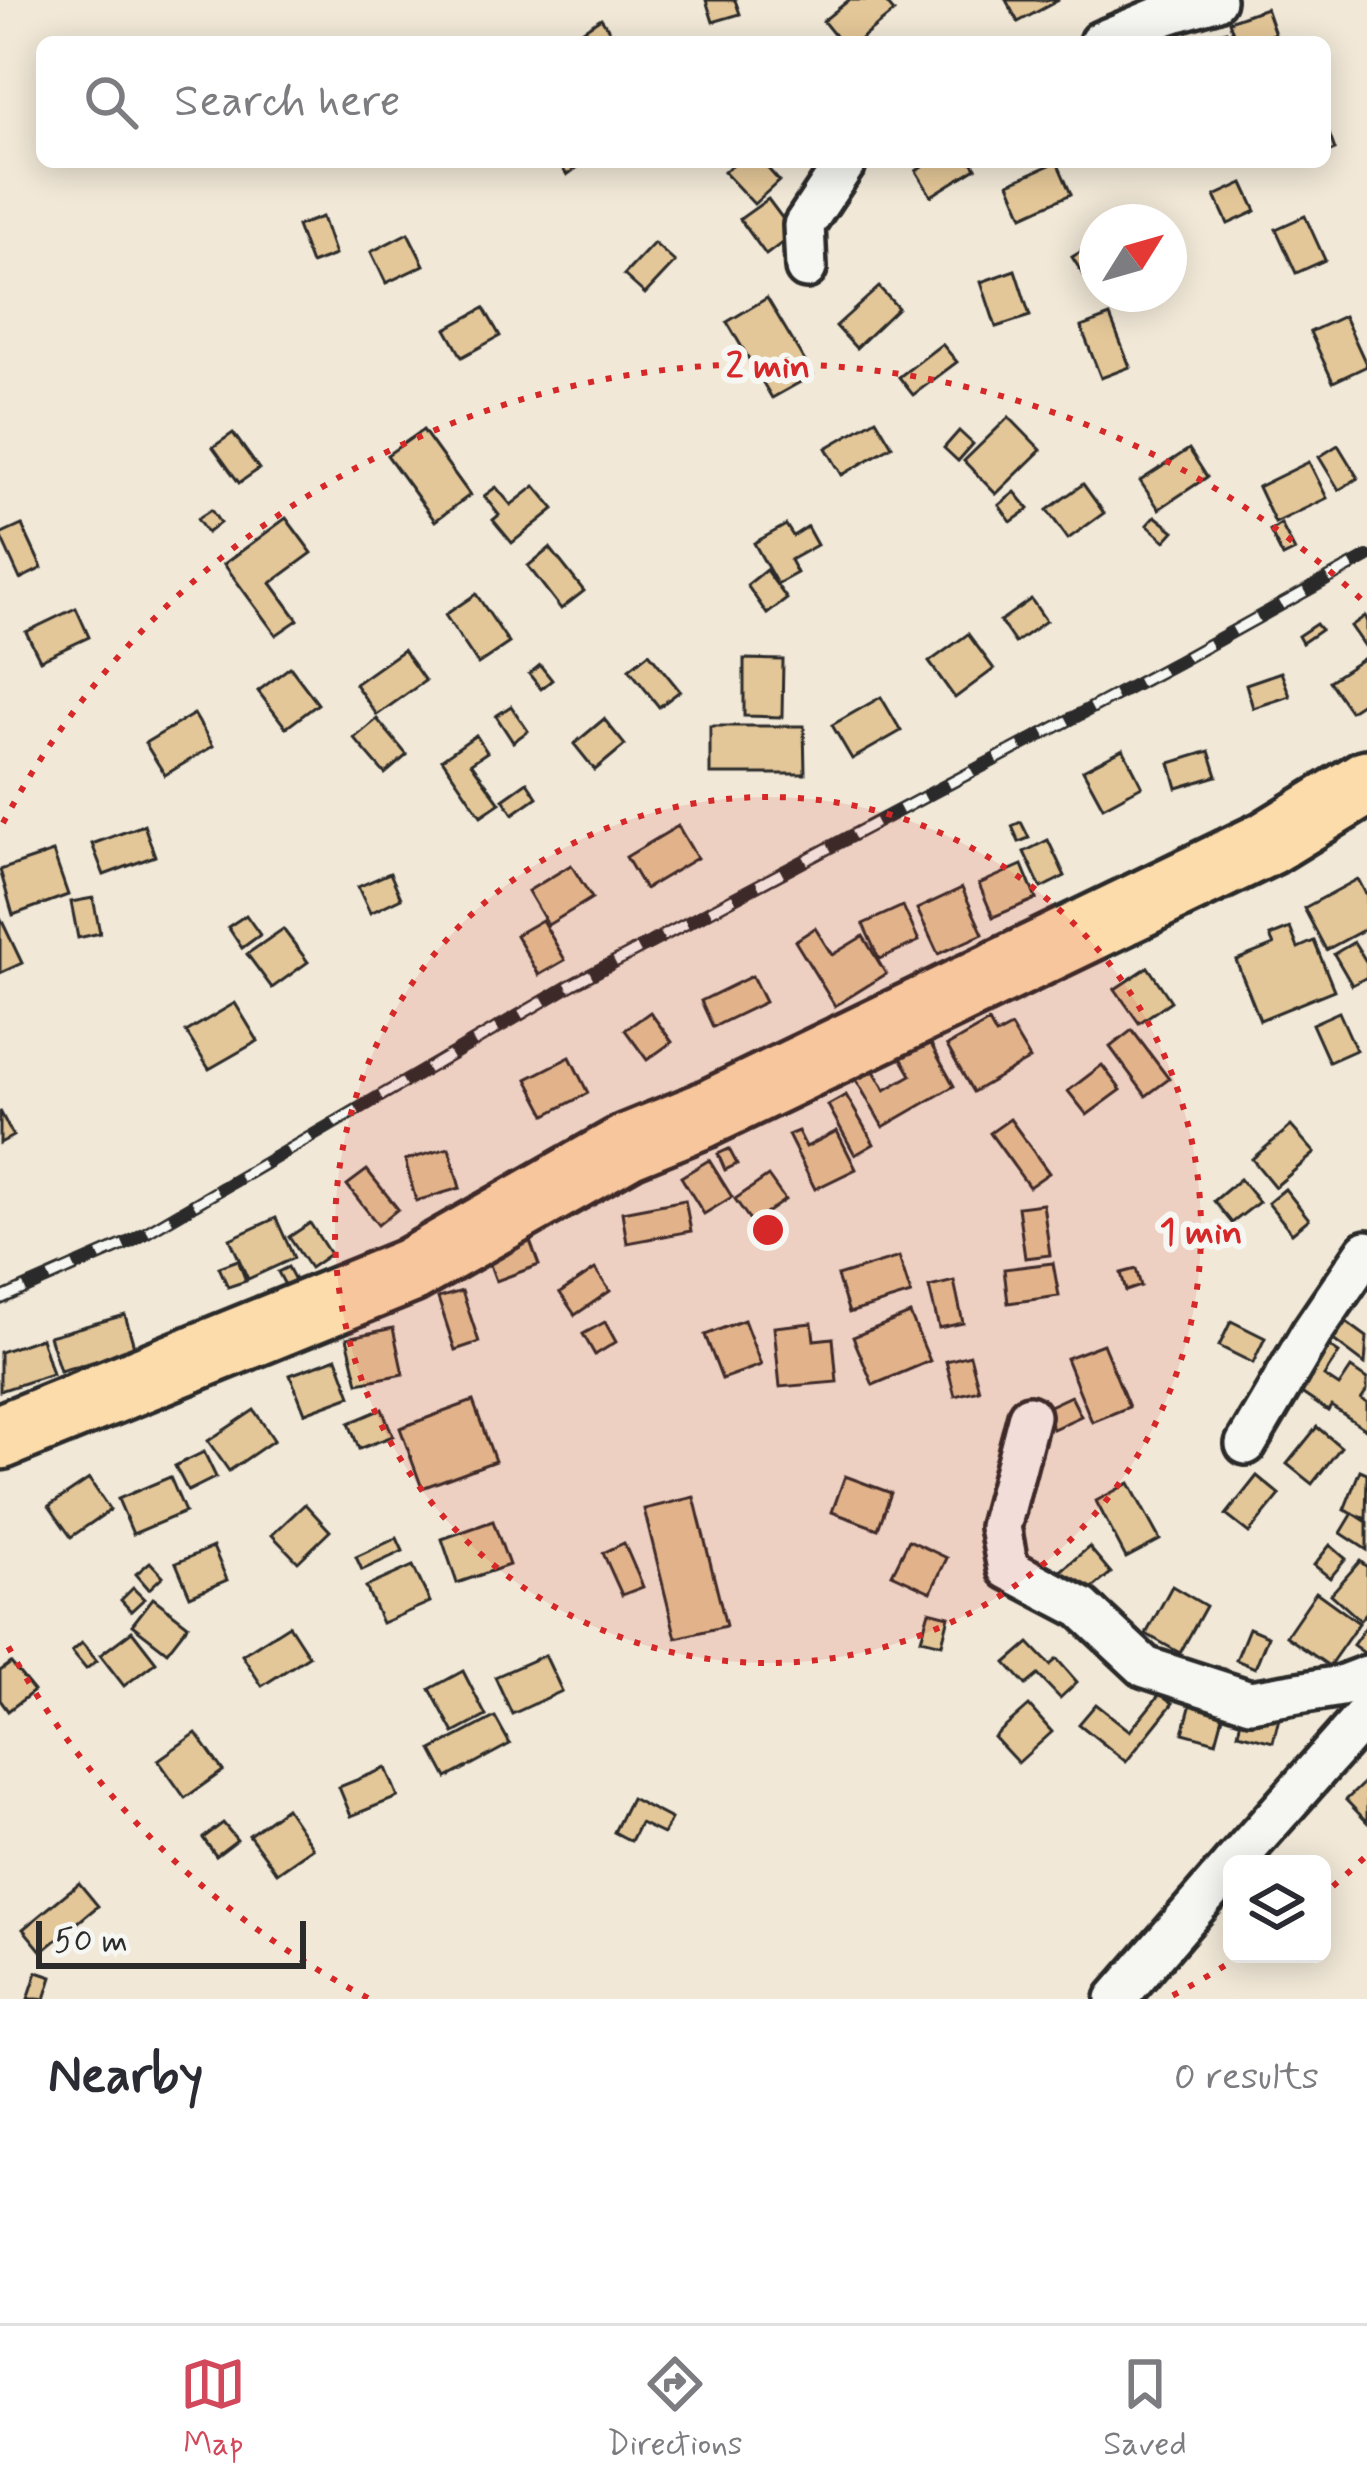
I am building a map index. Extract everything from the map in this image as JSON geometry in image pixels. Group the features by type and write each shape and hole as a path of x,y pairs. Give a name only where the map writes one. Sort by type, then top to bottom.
{"main road":[{"path":"0,1437 409,1271 628,1145 702,1116 1268,843 1367,782"}],"street":[{"path":"1114,36 1215,0"},
{"path":"806,268 804,225 843,168"},
{"path":"1246,1444 1367,1251"},
{"path":"1029,1416 1000,1527 1008,1569 1082,1608 1145,1666 1250,1701 1341,1686 1367,1676"},
{"path":"1242,1855 1367,1713"},
{"path":"1116,1999 1223,1876"}],"building":[{"path":"706,0 735,0 740,14 713,22"},
{"path":"849,0 884,0 894,12 864,36 835,36 823,21"},
{"path":"1006,0 1059,0 1018,22"},
{"path":"1266,8 1275,34 1234,36 1229,21"},
{"path":"601,18 613,36 574,36"},
{"path":"767,168 779,181 754,204 724,172"},
{"path":"921,168 976,168 931,196 916,171"},
{"path":"1043,168 1060,168 1071,194 1023,216 1009,183"},
{"path":"1243,183 1256,211 1228,224 1215,196"},
{"path":"768,199 794,234 766,255 740,219"},
{"path":"1305,216 1325,260 1296,273 1276,229"},
{"path":"322,217 335,255 311,264 297,226"},
{"path":"408,233 424,265 386,283 371,252"},
{"path":"654,243 675,262 645,294 624,275"},
{"path":"1015,270 1030,316 996,327 981,282"},
{"path":"879,287 898,308 856,348 836,326"},
{"path":"767,298 813,375 772,398 727,322"},
{"path":"484,308 500,336 462,357 446,329"},
{"path":"1110,316 1130,367 1101,378 1081,327"},
{"path":"1344,316 1367,366 1333,382 1310,332"},
{"path":"942,344 957,362 913,395 899,377"},
{"path":"1009,417 1041,450 996,494 964,461"},
{"path":"876,419 892,446 842,475 826,448"},
{"path":"423,430 470,495 435,521 387,455"},
{"path":"959,431 973,444 958,461 944,448"},
{"path":"233,433 259,469 239,483 213,447"},
{"path":"1338,445 1358,478 1339,490 1319,457"},
{"path":"1189,449 1207,477 1159,509 1140,481"},
{"path":"1309,462 1327,498 1275,523 1258,487"},
{"path":"1083,484 1104,513 1068,539 1047,510"},
{"path":"535,486 554,509 512,543 493,520 499,515 484,496 496,487 511,505"},
{"path":"1015,492 1029,509 1011,522 999,505"},
{"path":"211,510 220,523 207,533 197,519"},
{"path":"1155,516 1174,531 1165,541 1147,525"},
{"path":"286,518 312,553 271,583 298,620 276,635 224,564"},
{"path":"1281,524 1295,551 1283,557 1270,531"},
{"path":"22,525 42,568 20,579 0,535"},
{"path":"786,525 793,536 807,527 817,545 790,560 797,573 777,584 754,543"},
{"path":"550,548 584,591 561,609 528,566"},
{"path":"766,570 787,599 767,614 747,585"},
{"path":"476,594 509,643 478,664 445,615"},
{"path":"1031,599 1046,621 1015,643 1000,621"},
{"path":"76,608 89,637 40,660 26,632"},
{"path":"1367,619 1367,649 1351,626"},
{"path":"1316,624 1321,630 1302,643 1298,636"},
{"path":"968,634 994,669 955,698 929,662"},
{"path":"403,650 425,681 377,715 355,684"},
{"path":"649,653 680,691 659,707 629,669"},
{"path":"744,659 783,660 782,717 744,716"},
{"path":"1363,659 1367,700 1350,711 1329,681"},
{"path":"540,665 552,680 541,689 529,674"},
{"path":"290,667 318,704 286,728 258,691"},
{"path":"1281,672 1290,696 1253,708 1246,684"},
{"path":"881,697 901,731 852,759 832,725"},
{"path":"511,706 528,731 513,742 496,716"},
{"path":"194,714 213,746 165,775 145,743"},
{"path":"377,719 407,755 385,774 354,738"},
{"path":"604,719 625,745 595,770 574,744"},
{"path":"710,726 804,726 805,774 710,774"},
{"path":"476,735 487,752 471,763 500,803 481,816 442,759"},
{"path":"1123,749 1142,786 1103,807 1083,770"},
{"path":"1209,751 1217,776 1177,788 1170,763"},
{"path":"527,782 537,797 513,814 503,799"},
{"path":"1021,822 1029,838 1019,842 1012,826"},
{"path":"144,825 155,856 104,875 92,844"},
{"path":"678,826 697,858 645,889 626,857"},
{"path":"1048,840 1065,876 1041,888 1024,852"},
{"path":"53,852 68,895 13,915 0,870"},
{"path":"571,865 592,898 548,925 528,891"},
{"path":"1022,865 1036,899 993,917 979,884"},
{"path":"390,873 401,898 370,913 358,887"},
{"path":"1358,879 1367,896 1367,928 1326,950 1304,908"},
{"path":"962,888 983,934 938,954 917,909"},
{"path":"93,898 100,933 78,938 71,902"},
{"path":"903,906 919,941 879,959 863,924"},
{"path":"246,915 260,935 242,948 228,927"},
{"path":"0,917 22,963 0,973"},
{"path":"542,920 565,960 539,975 516,935"},
{"path":"815,928 832,955 863,936 886,974 835,1006 795,941"},
{"path":"1290,928 1298,948 1314,941 1334,990 1260,1020 1236,960 1274,945 1270,936"},
{"path":"283,929 308,962 272,988 247,954"},
{"path":"1354,942 1367,963 1367,977 1352,985 1334,954"},
{"path":"1148,967 1171,1001 1139,1023 1115,989"},
{"path":"752,976 765,1002 713,1027 701,1001"},
{"path":"235,1003 258,1041 209,1069 186,1032"},
{"path":"650,1012 672,1042 647,1060 625,1030"},
{"path":"1339,1012 1356,1050 1329,1062 1312,1024"},
{"path":"989,1022 996,1035 1011,1027 1030,1059 973,1092 947,1046"},
{"path":"1132,1030 1169,1079 1146,1096 1110,1047"},
{"path":"928,1039 954,1086 883,1127 850,1069 867,1059 885,1090 911,1075 896,1049"},
{"path":"570,1057 588,1093 546,1115 527,1079"},
{"path":"1102,1065 1121,1090 1087,1115 1068,1091"},
{"path":"846,1095 874,1144 855,1155 828,1105"},
{"path":"0,1111 13,1136 0,1143"},
{"path":"1010,1119 1049,1173 1029,1187 990,1133"},
{"path":"1291,1126 1315,1153 1275,1187 1252,1159"},
{"path":"798,1131 806,1147 837,1131 856,1169 815,1189 788,1135"},
{"path":"449,1148 460,1188 416,1201 405,1160"},
{"path":"729,1149 737,1164 725,1170 718,1154"},
{"path":"709,1160 732,1197 704,1214 681,1177"},
{"path":"367,1170 398,1209 378,1225 347,1185"},
{"path":"768,1176 785,1200 752,1223 735,1199"},
{"path":"1240,1179 1259,1202 1232,1223 1214,1201"},
{"path":"1285,1189 1309,1219 1292,1233 1268,1203"},
{"path":"685,1200 691,1231 627,1243 622,1212"},
{"path":"1043,1204 1050,1255 1025,1258 1018,1207"},
{"path":"276,1218 294,1258 248,1279 230,1239"},
{"path":"310,1223 330,1254 310,1268 289,1237"},
{"path":"525,1228 539,1265 496,1281 482,1243"},
{"path":"899,1257 911,1294 849,1313 837,1276"},
{"path":"238,1260 246,1281 228,1287 219,1267"},
{"path":"1053,1263 1059,1296 1008,1303 1004,1269"},
{"path":"288,1267 295,1280 285,1285 278,1272"},
{"path":"595,1269 610,1291 575,1315 560,1293"},
{"path":"1136,1269 1141,1286 1126,1291 1121,1273"},
{"path":"954,1281 963,1323 939,1328 929,1287"},
{"path":"462,1291 479,1342 455,1350 438,1298"},
{"path":"910,1314 930,1361 873,1385 853,1337"},
{"path":"125,1315 135,1350 60,1371 49,1336"},
{"path":"1337,1315 1367,1337 1365,1364 1324,1333"},
{"path":"744,1320 761,1365 722,1379 705,1335"},
{"path":"1231,1321 1265,1338 1253,1363 1219,1346"},
{"path":"605,1322 616,1342 595,1355 583,1334"},
{"path":"812,1323 814,1340 833,1338 837,1382 780,1387 774,1327"},
{"path":"393,1328 403,1374 358,1383 347,1338"},
{"path":"41,1338 52,1374 0,1391 0,1352"},
{"path":"1321,1341 1339,1353 1324,1376 1339,1386 1351,1368 1367,1379 1361,1399 1367,1402 1367,1430 1291,1386"},
{"path":"1103,1344 1129,1407 1092,1422 1066,1358"},
{"path":"970,1355 979,1390 955,1396 946,1361"},
{"path":"337,1358 351,1396 305,1413 290,1375"},
{"path":"1071,1396 1081,1416 1053,1429 1043,1409"},
{"path":"473,1401 495,1461 422,1488 400,1428"},
{"path":"382,1409 393,1436 359,1449 349,1423"},
{"path":"254,1410 274,1440 229,1471 208,1441"},
{"path":"1317,1427 1341,1447 1312,1484 1287,1464"},
{"path":"204,1452 216,1477 188,1491 175,1466"},
{"path":"1360,1470 1367,1473 1366,1519 1344,1510"},
{"path":"845,1476 891,1493 878,1529 832,1512"},
{"path":"1257,1476 1280,1495 1249,1533 1226,1515"},
{"path":"170,1477 185,1512 133,1534 118,1499"},
{"path":"89,1479 110,1510 71,1537 49,1506"},
{"path":"1129,1483 1160,1540 1126,1558 1096,1501"},
{"path":"694,1497 726,1626 676,1638 644,1509"},
{"path":"305,1504 330,1531 298,1562 272,1535"},
{"path":"1353,1513 1367,1522 1367,1550 1341,1533"},
{"path":"493,1521 509,1565 457,1583 442,1539"},
{"path":"397,1538 403,1551 362,1570 356,1557"},
{"path":"909,1540 947,1558 931,1592 892,1574"},
{"path":"624,1543 643,1587 622,1595 603,1553"},
{"path":"1330,1545 1346,1559 1330,1578 1314,1565"},
{"path":"213,1547 227,1580 190,1596 176,1563"},
{"path":"1089,1547 1111,1573 1078,1600 1057,1574"},
{"path":"1360,1561 1367,1567 1367,1612 1360,1620 1331,1594"},
{"path":"150,1562 163,1576 149,1589 136,1574"},
{"path":"413,1566 430,1602 382,1623 366,1587"},
{"path":"1172,1586 1206,1606 1180,1653 1146,1634"},
{"path":"133,1588 144,1599 131,1611 121,1600"},
{"path":"1316,1592 1359,1623 1329,1666 1286,1636"},
{"path":"153,1598 188,1625 167,1652 132,1625"},
{"path":"929,1611 949,1616 942,1644 921,1639"},
{"path":"289,1625 309,1656 262,1686 242,1655"},
{"path":"1367,1625 1367,1655 1353,1645"},
{"path":"1249,1628 1268,1636 1255,1668 1236,1660"},
{"path":"132,1631 156,1662 124,1686 100,1655"},
{"path":"82,1643 97,1661 86,1669 72,1652"},
{"path":"1029,1643 1050,1665 1057,1659 1077,1682 1060,1698 1038,1675 1026,1685 1006,1663"},
{"path":"545,1655 562,1691 512,1714 495,1677"},
{"path":"11,1663 34,1691 8,1711 0,1700 0,1671"},
{"path":"463,1671 486,1716 454,1733 430,1689"},
{"path":"1160,1694 1173,1703 1126,1762 1079,1724 1096,1704 1130,1731"},
{"path":"1193,1696 1226,1705 1216,1742 1183,1733"},
{"path":"1029,1706 1052,1732 1018,1763 994,1737"},
{"path":"1243,1710 1279,1718 1273,1742 1238,1733"},
{"path":"495,1717 510,1744 447,1778 432,1750"},
{"path":"196,1733 223,1771 185,1798 158,1760"},
{"path":"386,1768 398,1797 351,1816 339,1787"},
{"path":"1367,1780 1367,1822 1346,1800"},
{"path":"631,1798 671,1819 663,1834 640,1823 631,1841 614,1832"},
{"path":"286,1808 313,1848 277,1873 249,1835"},
{"path":"223,1823 237,1840 216,1856 203,1838"},
{"path":"79,1883 98,1906 42,1952 23,1929"},
{"path":"37,1972 52,1977 45,1999 28,1999"}],"railway":[{"path":"0,1299 130,1242 571,985 1367,557"}]}
